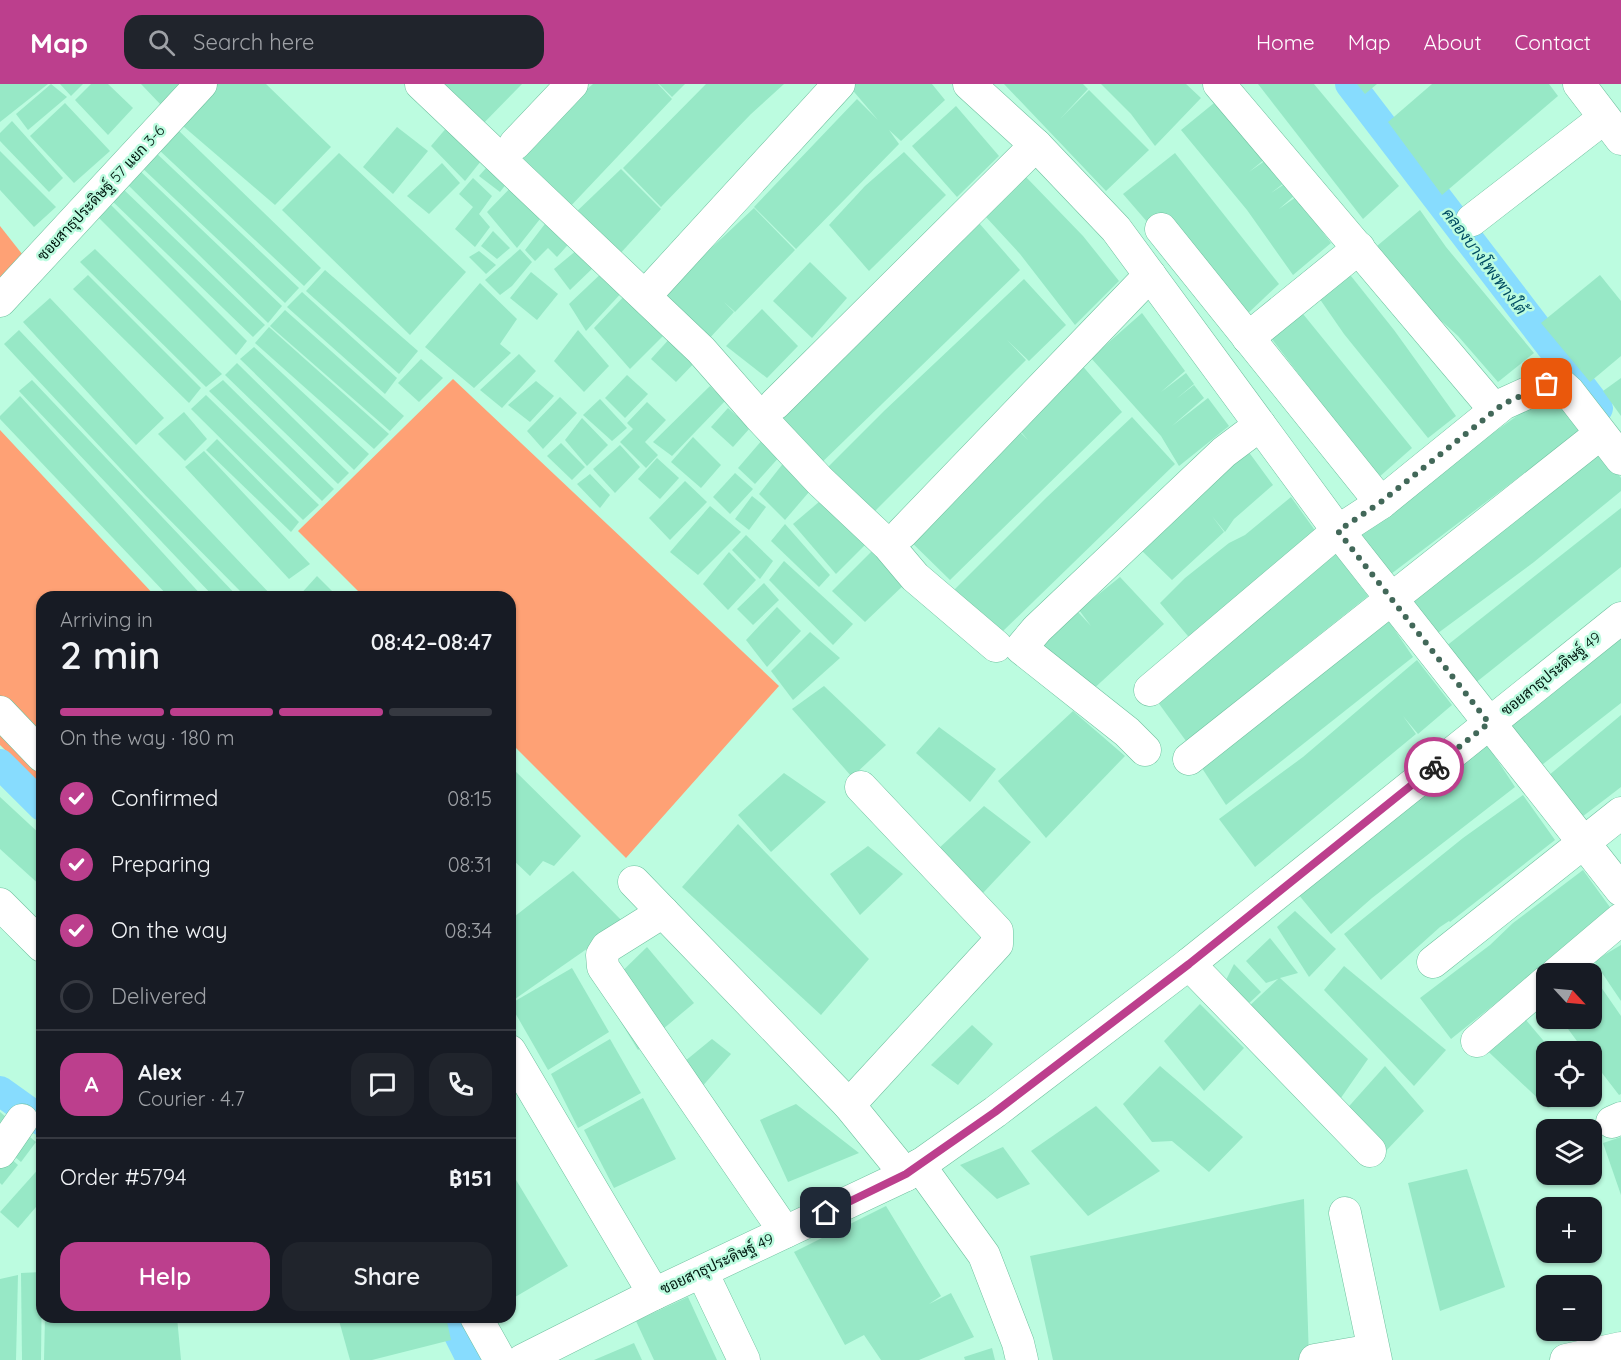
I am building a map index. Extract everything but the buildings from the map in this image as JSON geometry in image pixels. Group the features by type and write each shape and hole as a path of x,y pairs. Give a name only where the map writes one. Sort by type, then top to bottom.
{"street":[{"name":"ซอยสาธุประดิษฐ์ 57 แยก 3-6","path":"0,301 201,84"},
{"path":"421,84 685,334 774,432 888,545 915,577 996,646"},
{"path":"515,144 572,84"},
{"path":"655,285 839,84"},
{"path":"969,84 1036,145 1116,229 1338,531 1621,890"},
{"path":"1219,84 1495,410"},
{"path":"1472,220 1612,128 1579,84"},
{"path":"774,404 1036,145"},
{"path":"1161,229 1381,502"},
{"path":"1248,338 1359,248"},
{"path":"902,533 1150,275"},
{"path":"1150,690 1338,531 1381,502 1495,410 1547,384 1559,383 1569,392 1621,459"},
{"path":"1145,750 1022,648 1216,460 1260,425"},
{"path":"1189,759 1600,434"},
{"name":"ซอยสาธุประดิษฐ์ 49","path":"523,1360 654,1294 913,1170 995,1112 1189,964 1621,618"},
{"path":"0,712 36,750"},
{"path":"849,1105 998,944 998,931 861,787"},
{"path":"1433,962 1621,813"},
{"path":"634,882 913,1170 984,1255 1018,1343 1022,1360"},
{"path":"0,904 36,940"},
{"path":"663,912 607,947 602,955 603,967 786,1232"},
{"path":"1569,963 1621,919"},
{"path":"1189,964 1370,1151"},
{"path":"1477,1041 1536,991"},
{"path":"516,1061 654,1294"},
{"path":"0,1152 22,1120"},
{"path":"1315,1360 1375,1355 1345,1213"},
{"path":"702,1272 744,1360"},
{"path":"479,1323 500,1360"},
{"path":"1566,1360 1621,1348"}],"shaded area":[{"path":"0,226 26,259 0,286"},
{"path":"453,379 779,686 626,858 516,748 516,591 358,591 298,531"},
{"path":"0,430 150,591 36,591 36,780 0,745"}],"waterway":[{"name":"คลองบางโพงพางใต้","path":"1350,84 1598,408"},
{"path":"0,764 36,800"},
{"path":"0,1091 36,1117"},
{"path":"453,1323 469,1355"}],"way so far":[{"path":"1434,767 1489,723 1338,531 1381,502 1503,404 1547,384"}],"route":[{"path":"826,1213 906,1174 995,1112 1189,964 1434,767"}]}
